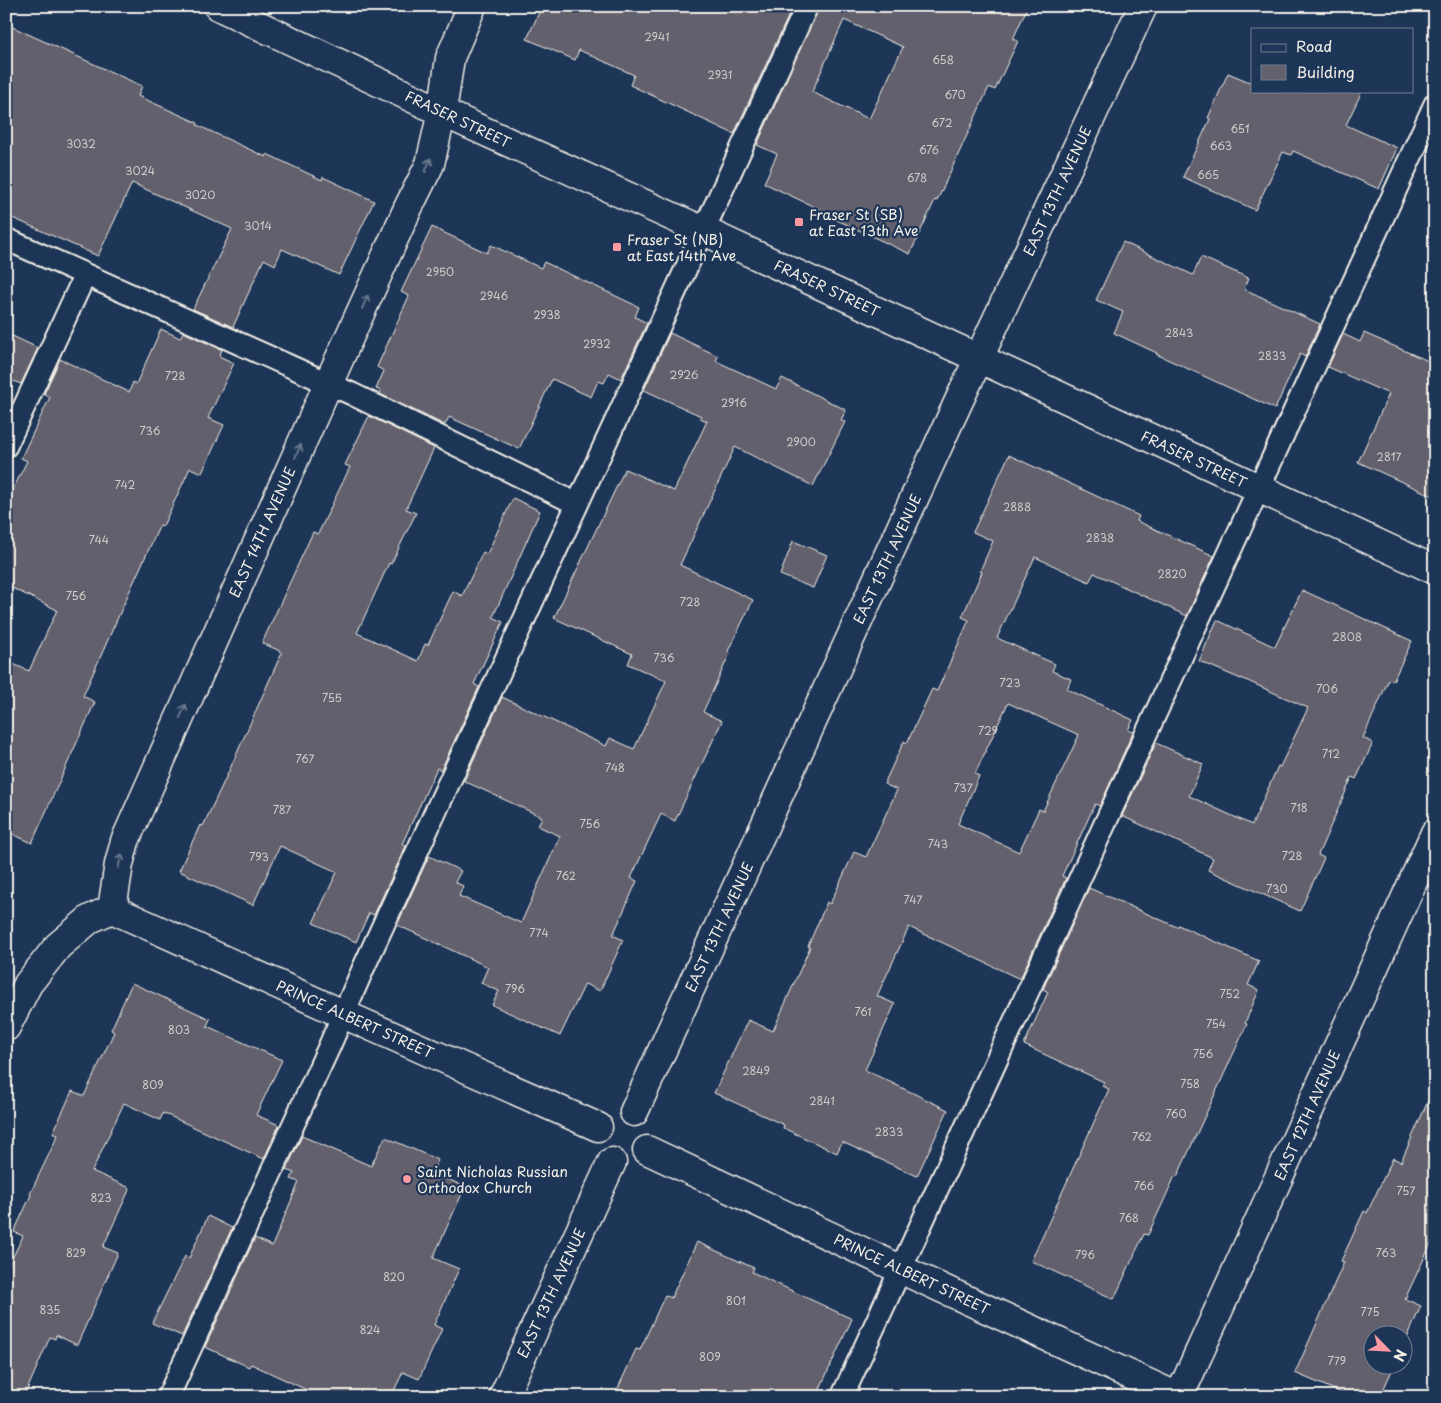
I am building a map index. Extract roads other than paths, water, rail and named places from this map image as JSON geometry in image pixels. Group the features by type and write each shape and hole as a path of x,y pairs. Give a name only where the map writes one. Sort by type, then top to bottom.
{"street":[{"name":"FRASER STREET","path":"218,6 442,112 704,231 1435,570"},
{"name":"EAST 14TH AVENUE","path":"112,909 118,864 125,841 328,384 430,164 442,112 450,58 472,6"},
{"name":"EAST 13TH AVENUE","path":"634,1112 1143,6"},
{"name":"EAST 12TH AVENUE","path":"1178,1397 1435,833"},
{"path":"6,1027 28,984 58,946 90,919 112,909"},
{"name":"PRINCE ALBERT STREET","path":"112,909 598,1127"},
{"path":"625,1110 634,1112 647,1124 650,1133 647,1150 636,1162 628,1164 612,1162 599,1152 596,1135 598,1127 609,1114 625,1110"},
{"name":"PRINCE ALBERT STREET","path":"647,1150 1178,1397"},
{"name":"EAST 13TH AVENUE","path":"503,1397 612,1162"}],"lane":[{"path":"168,1397 807,6"},
{"path":"842,1397 1435,104"},
{"path":"6,239 328,384 577,504"},
{"path":"6,446 85,276"}],"place":[{"name":"Fraser St (SB) at East 13th Ave","path":"799,222"},
{"name":"Fraser St (NB) at East 14th Ave","path":"617,247"},
{"name":"Saint Nicholas Russian Orthodox Church","path":"407,1179"}]}
